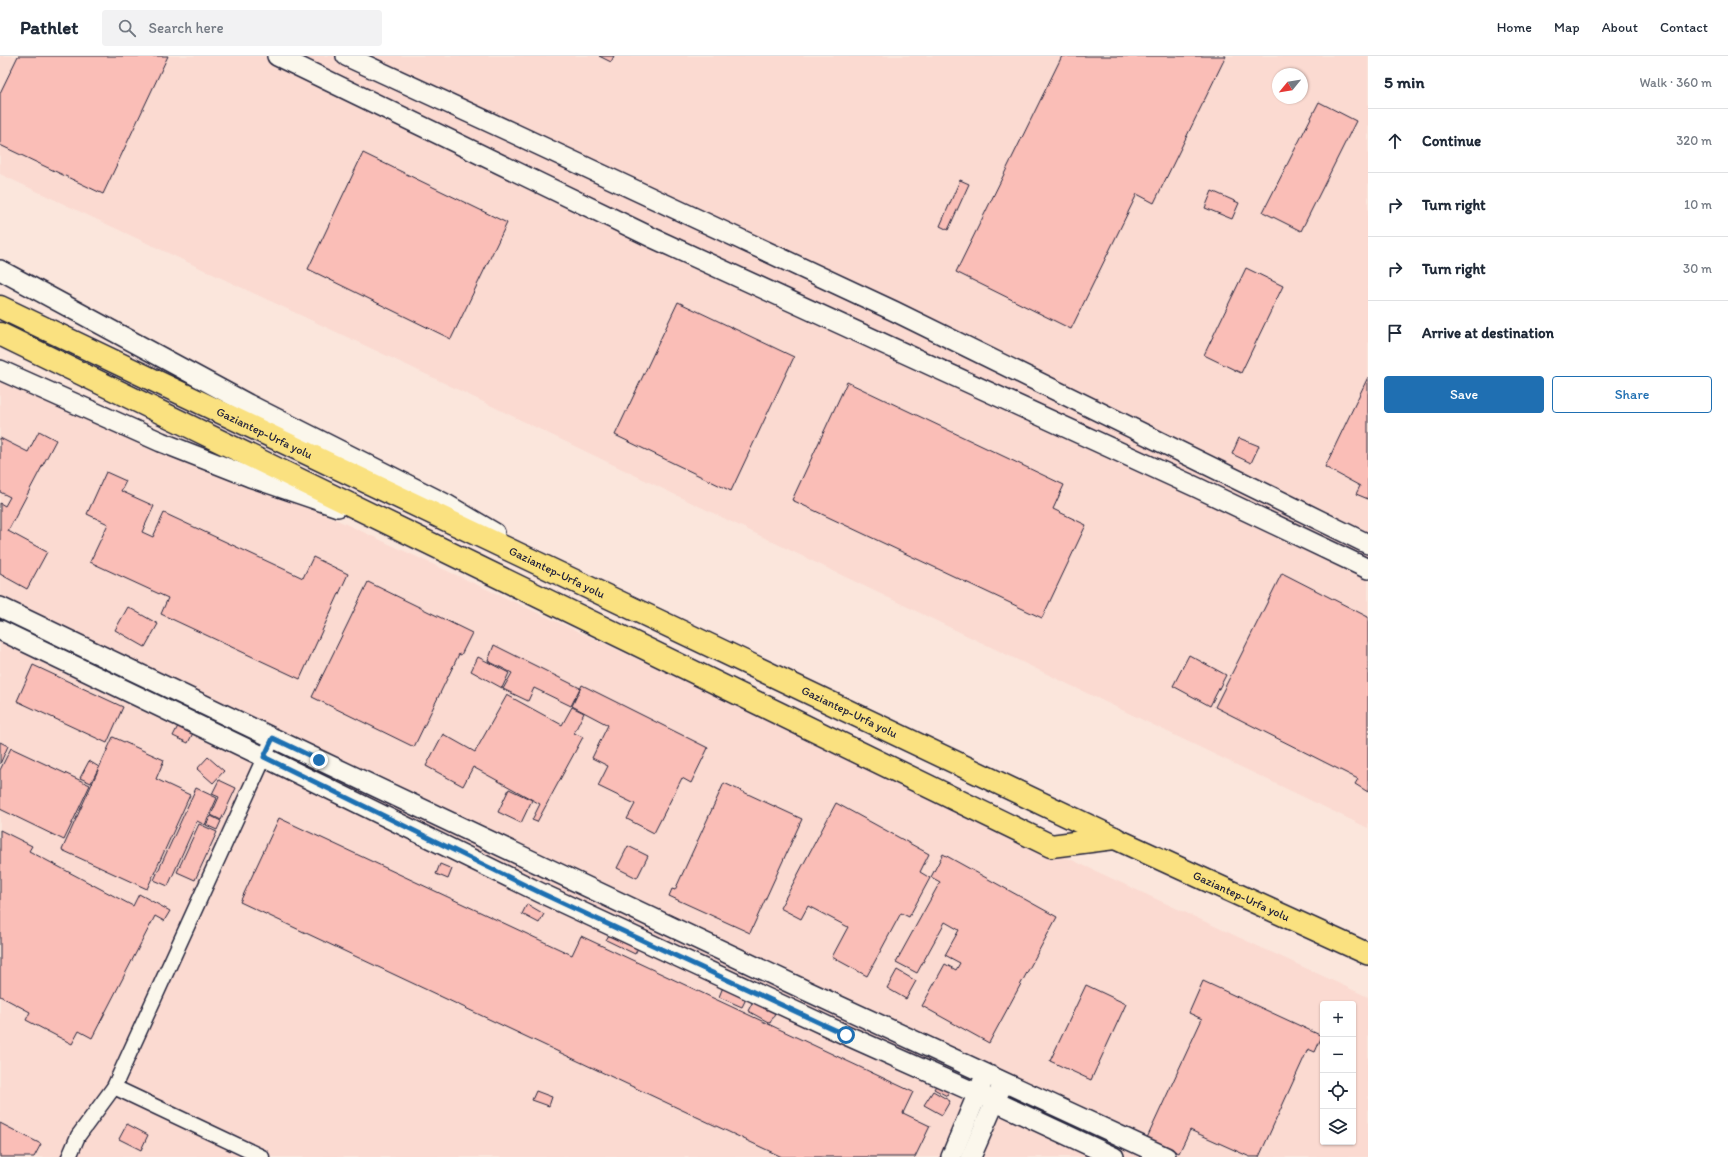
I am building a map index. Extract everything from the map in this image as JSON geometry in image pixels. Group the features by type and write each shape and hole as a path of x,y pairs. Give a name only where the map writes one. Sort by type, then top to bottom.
{"highway":[{"name":"Gaziantep-Urfa yolu","path":"0,307 1114,838"},
{"path":"0,334 1051,846 1114,838"}],"main road":[{"name":"Gaziantep-Urfa yolu","path":"1114,838 1368,954"}],"street":[{"path":"276,56 652,238 1190,485 1368,569"},
{"path":"346,56 894,311 1368,544"},
{"path":"0,270 248,404 446,504 568,578"},
{"path":"0,370 161,442 220,466 398,528"},
{"path":"0,607 273,738 986,1074 1166,1157"},
{"path":"0,630 264,757 541,893 846,1035 1114,1157"},
{"path":"69,1157 78,1136 114,1087 273,738"},
{"path":"951,1157 986,1074"},
{"path":"971,1157 1004,1082"},
{"path":"114,1087 262,1157"}],"shaded area":[{"path":"0,56 1368,56 1368,828 949,627 415,369 0,174"},
{"path":"0,364 1368,997 1368,1157 0,1157"}],"building":[{"path":"18,56 168,56 103,194 0,145 0,93"},
{"path":"599,56 614,56 611,62"},
{"path":"1062,56 1226,56 1154,203 1137,194 1071,329 956,272"},
{"path":"1319,102 1356,121 1301,231 1263,212"},
{"path":"363,153 507,223 451,339 308,269"},
{"path":"960,180 969,184 948,230 940,226"},
{"path":"1212,191 1239,203 1232,219 1205,208"},
{"path":"1246,268 1283,286 1241,373 1204,355"},
{"path":"678,302 794,357 731,491 615,435"},
{"path":"1368,377 1368,499 1356,494 1360,486 1325,467"},
{"path":"847,382 1064,485 1053,509 1086,525 1042,618 792,500"},
{"path":"39,431 56,440 8,531 47,552 27,589 0,574 0,503 5,506 10,497 0,492 0,438 28,452"},
{"path":"1239,438 1259,446 1251,463 1232,454"},
{"path":"106,472 126,481 121,491 154,506 142,532 153,537 164,513 303,578 313,557 348,574 300,679 161,614 168,598 90,562 108,524 87,514"},
{"path":"1282,573 1368,617 1368,792 1355,784 1358,779 1215,707"},
{"path":"368,582 472,633 461,655 459,654 414,747 312,697"},
{"path":"128,607 158,624 145,647 115,630"},
{"path":"494,645 580,688 571,706 534,688 528,701 503,689 512,673 488,661"},
{"path":"1189,655 1226,675 1210,706 1173,686"},
{"path":"478,657 509,673 502,688 471,671"},
{"path":"33,665 123,707 107,743 17,701"},
{"path":"582,685 708,748 691,783 682,778 654,833 627,819 635,804 598,786 608,766 592,758 608,725 572,706"},
{"path":"507,695 562,725 572,707 584,713 574,733 583,737 537,822 532,820 540,804 473,767 463,786 426,766 443,734 475,752"},
{"path":"178,726 193,733 188,743 173,736"},
{"path":"113,737 164,760 156,779 190,795 147,889 62,850"},
{"path":"0,742 8,746 0,764"},
{"path":"11,748 90,785 64,840 0,809 0,770"},
{"path":"208,757 224,771 213,783 197,769"},
{"path":"89,761 99,767 91,783 80,778"},
{"path":"219,780 236,788 221,820 211,815 219,797 212,794"},
{"path":"724,783 802,819 750,933 669,896 672,889 675,890"},
{"path":"196,788 217,798 205,825 197,821 168,886 154,880"},
{"path":"509,789 532,800 521,823 498,812"},
{"path":"836,803 929,854 920,872 930,878 909,917 901,913 867,976 832,957 848,927 808,906 801,919 780,908"},
{"path":"211,816 221,821 217,830 206,825"},
{"path":"279,818 572,955 581,936 913,1092 903,1113 930,1126 915,1157 782,1157 240,902"},
{"path":"199,824 217,832 195,880 177,872"},
{"path":"0,830 32,846 29,851 133,906 139,894 170,911 164,921 155,916 92,1038 79,1031 72,1044 26,1020 30,1012 0,996"},
{"path":"628,846 648,856 637,878 617,868"},
{"path":"943,854 1057,917 989,1043 922,1006 945,964 956,970 960,963 945,955 959,930 945,922 917,973 896,962 940,882 931,877"},
{"path":"440,864 452,869 448,879 436,874"},
{"path":"527,904 544,914 539,923 522,914"},
{"path":"612,930 640,944 635,954 606,940"},
{"path":"897,970 916,981 906,999 887,988"},
{"path":"1203,981 1320,1035 1320,1041 1315,1052 1308,1049 1259,1157 1250,1157 1190,1130 1179,1153 1147,1138 1202,1019 1189,1013"},
{"path":"1086,985 1126,1004 1091,1080 1050,1061"},
{"path":"723,987 747,997 742,1007 719,997"},
{"path":"753,1001 775,1013 770,1023 748,1011"},
{"path":"937,1084 950,1091 947,1096 934,1089"},
{"path":"536,1091 552,1097 549,1106 532,1100"},
{"path":"933,1091 950,1101 942,1115 924,1105"},
{"path":"0,1123 41,1144 34,1157 0,1157"},
{"path":"127,1124 148,1135 141,1150 119,1139"}],"route":[{"path":"319,760 273,738 264,757 541,893 846,1035"}]}
